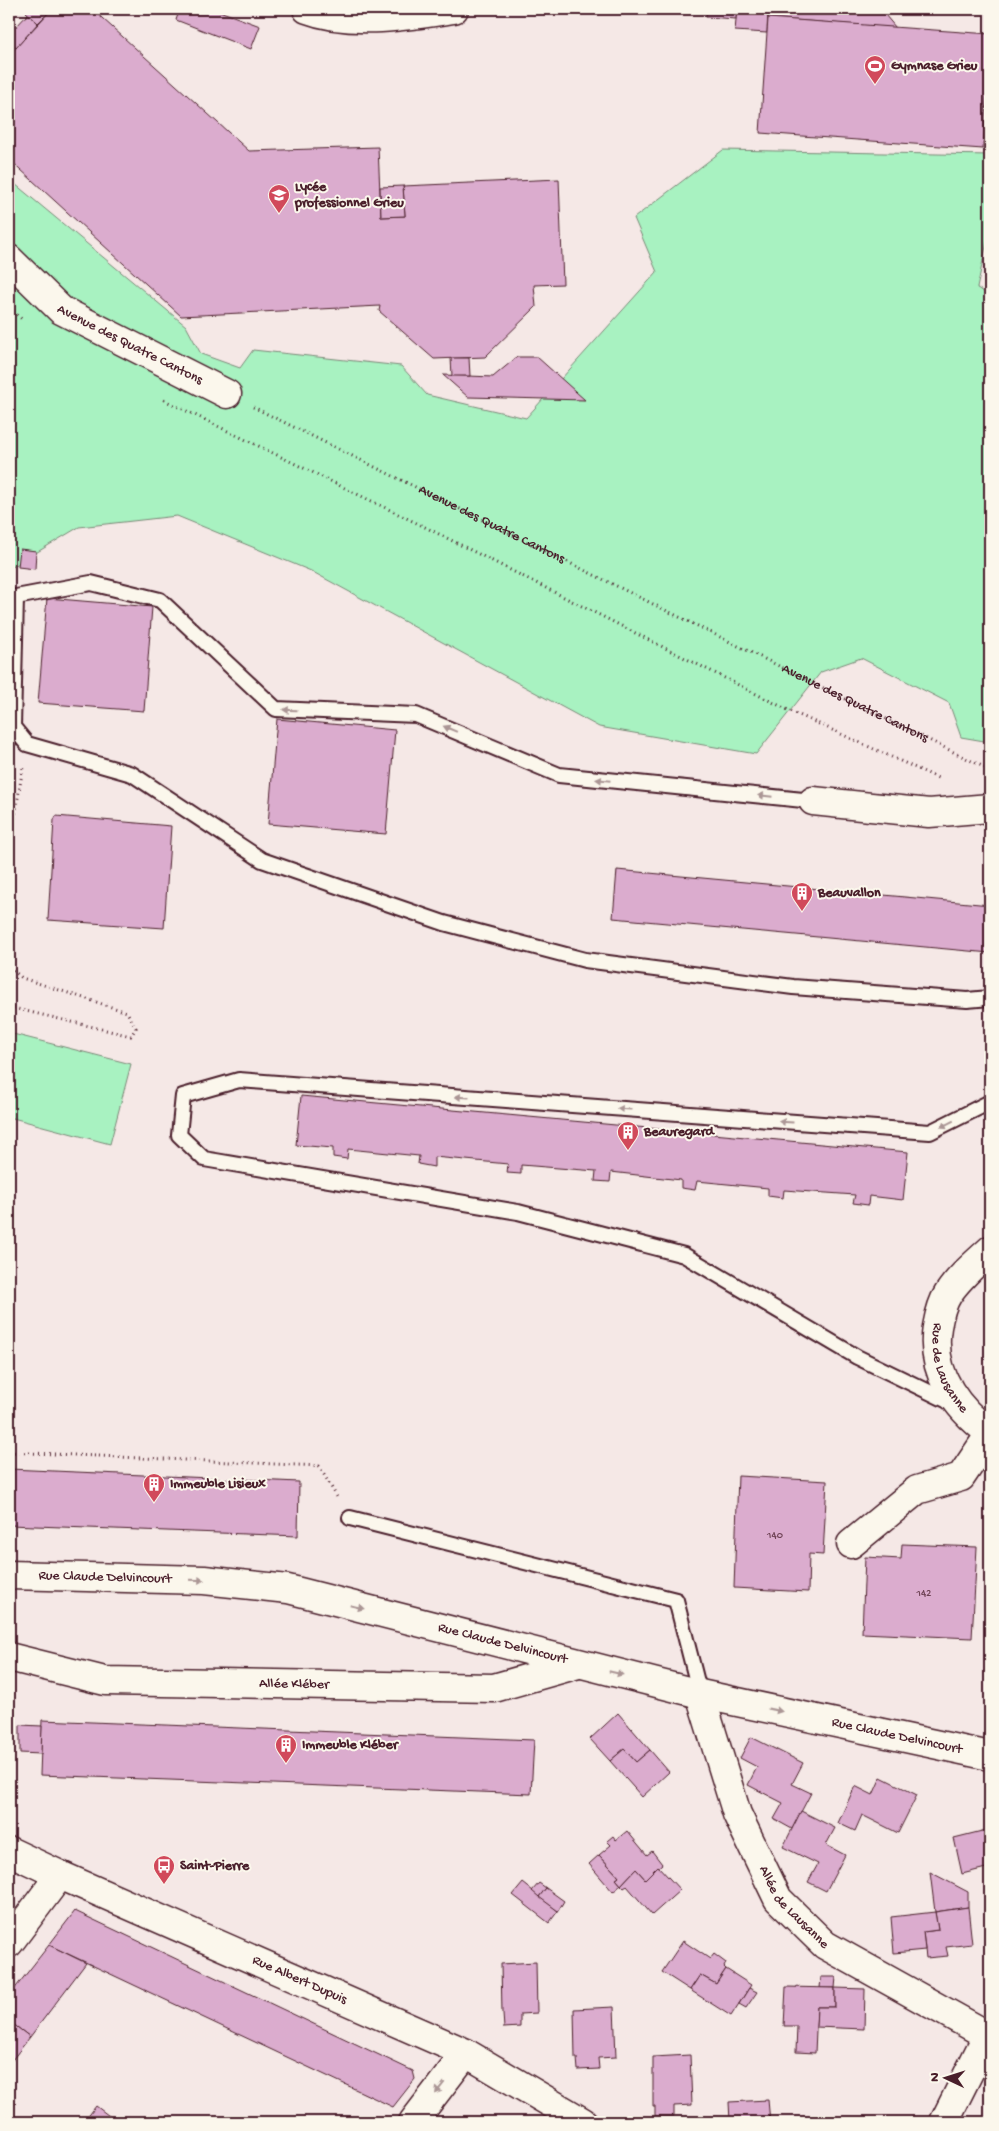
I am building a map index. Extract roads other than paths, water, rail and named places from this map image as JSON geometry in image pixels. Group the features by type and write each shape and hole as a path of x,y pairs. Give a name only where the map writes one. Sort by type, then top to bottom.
{"street":[{"path":"307,9 322,15 385,19 454,9"},
{"name":"Avenue des Quatre Cantons","path":"9,259 61,310 227,394"},
{"path":"813,801 929,813 990,808"},
{"name":"Rue de Lausanne","path":"990,1250 967,1272 948,1295 938,1317 935,1341 938,1364 946,1387 960,1407 990,1433"},
{"path":"851,1544 917,1490 961,1477 990,1433"},
{"name":"Rue Claude Delvincourt","path":"9,1575 204,1580 288,1589 700,1694 990,1756"},
{"name":"Allée Kléber","path":"9,1657 105,1681 494,1688 578,1664"},
{"name":"Allée de Lausanne","path":"700,1694 737,1814 778,1899 825,1945 989,2033"},
{"name":"Rue Albert Dupuis","path":"9,1851 466,2054 583,2122"},
{"path":"9,1943 60,1875"},
{"path":"944,2122 989,2033"},
{"path":"413,2122 466,2054"}],"lane":[{"path":"813,801 559,775 416,715 276,709 160,600 91,583 16,597 13,726 27,744 132,774 262,860 444,923 585,960 793,986 967,1000 990,998"},
{"path":"960,1407 857,1357 684,1254 518,1212 204,1159 179,1135 183,1096 239,1080 930,1132 990,1102"},
{"path":"350,1518 676,1600 700,1694"}],"place":[{"name":"Gymnase Grieu","path":"875,85"},
{"name":"Lycée professionnel Grieu","path":"279,214"},
{"name":"Beauvallon","path":"802,912"},
{"name":"Beauregard","path":"628,1151"},
{"name":"Immeuble Lisieux","path":"154,1503"},
{"name":"Immeuble Kléber","path":"286,1764"},
{"name":"Saint-Pierre","path":"164,1885"}]}
